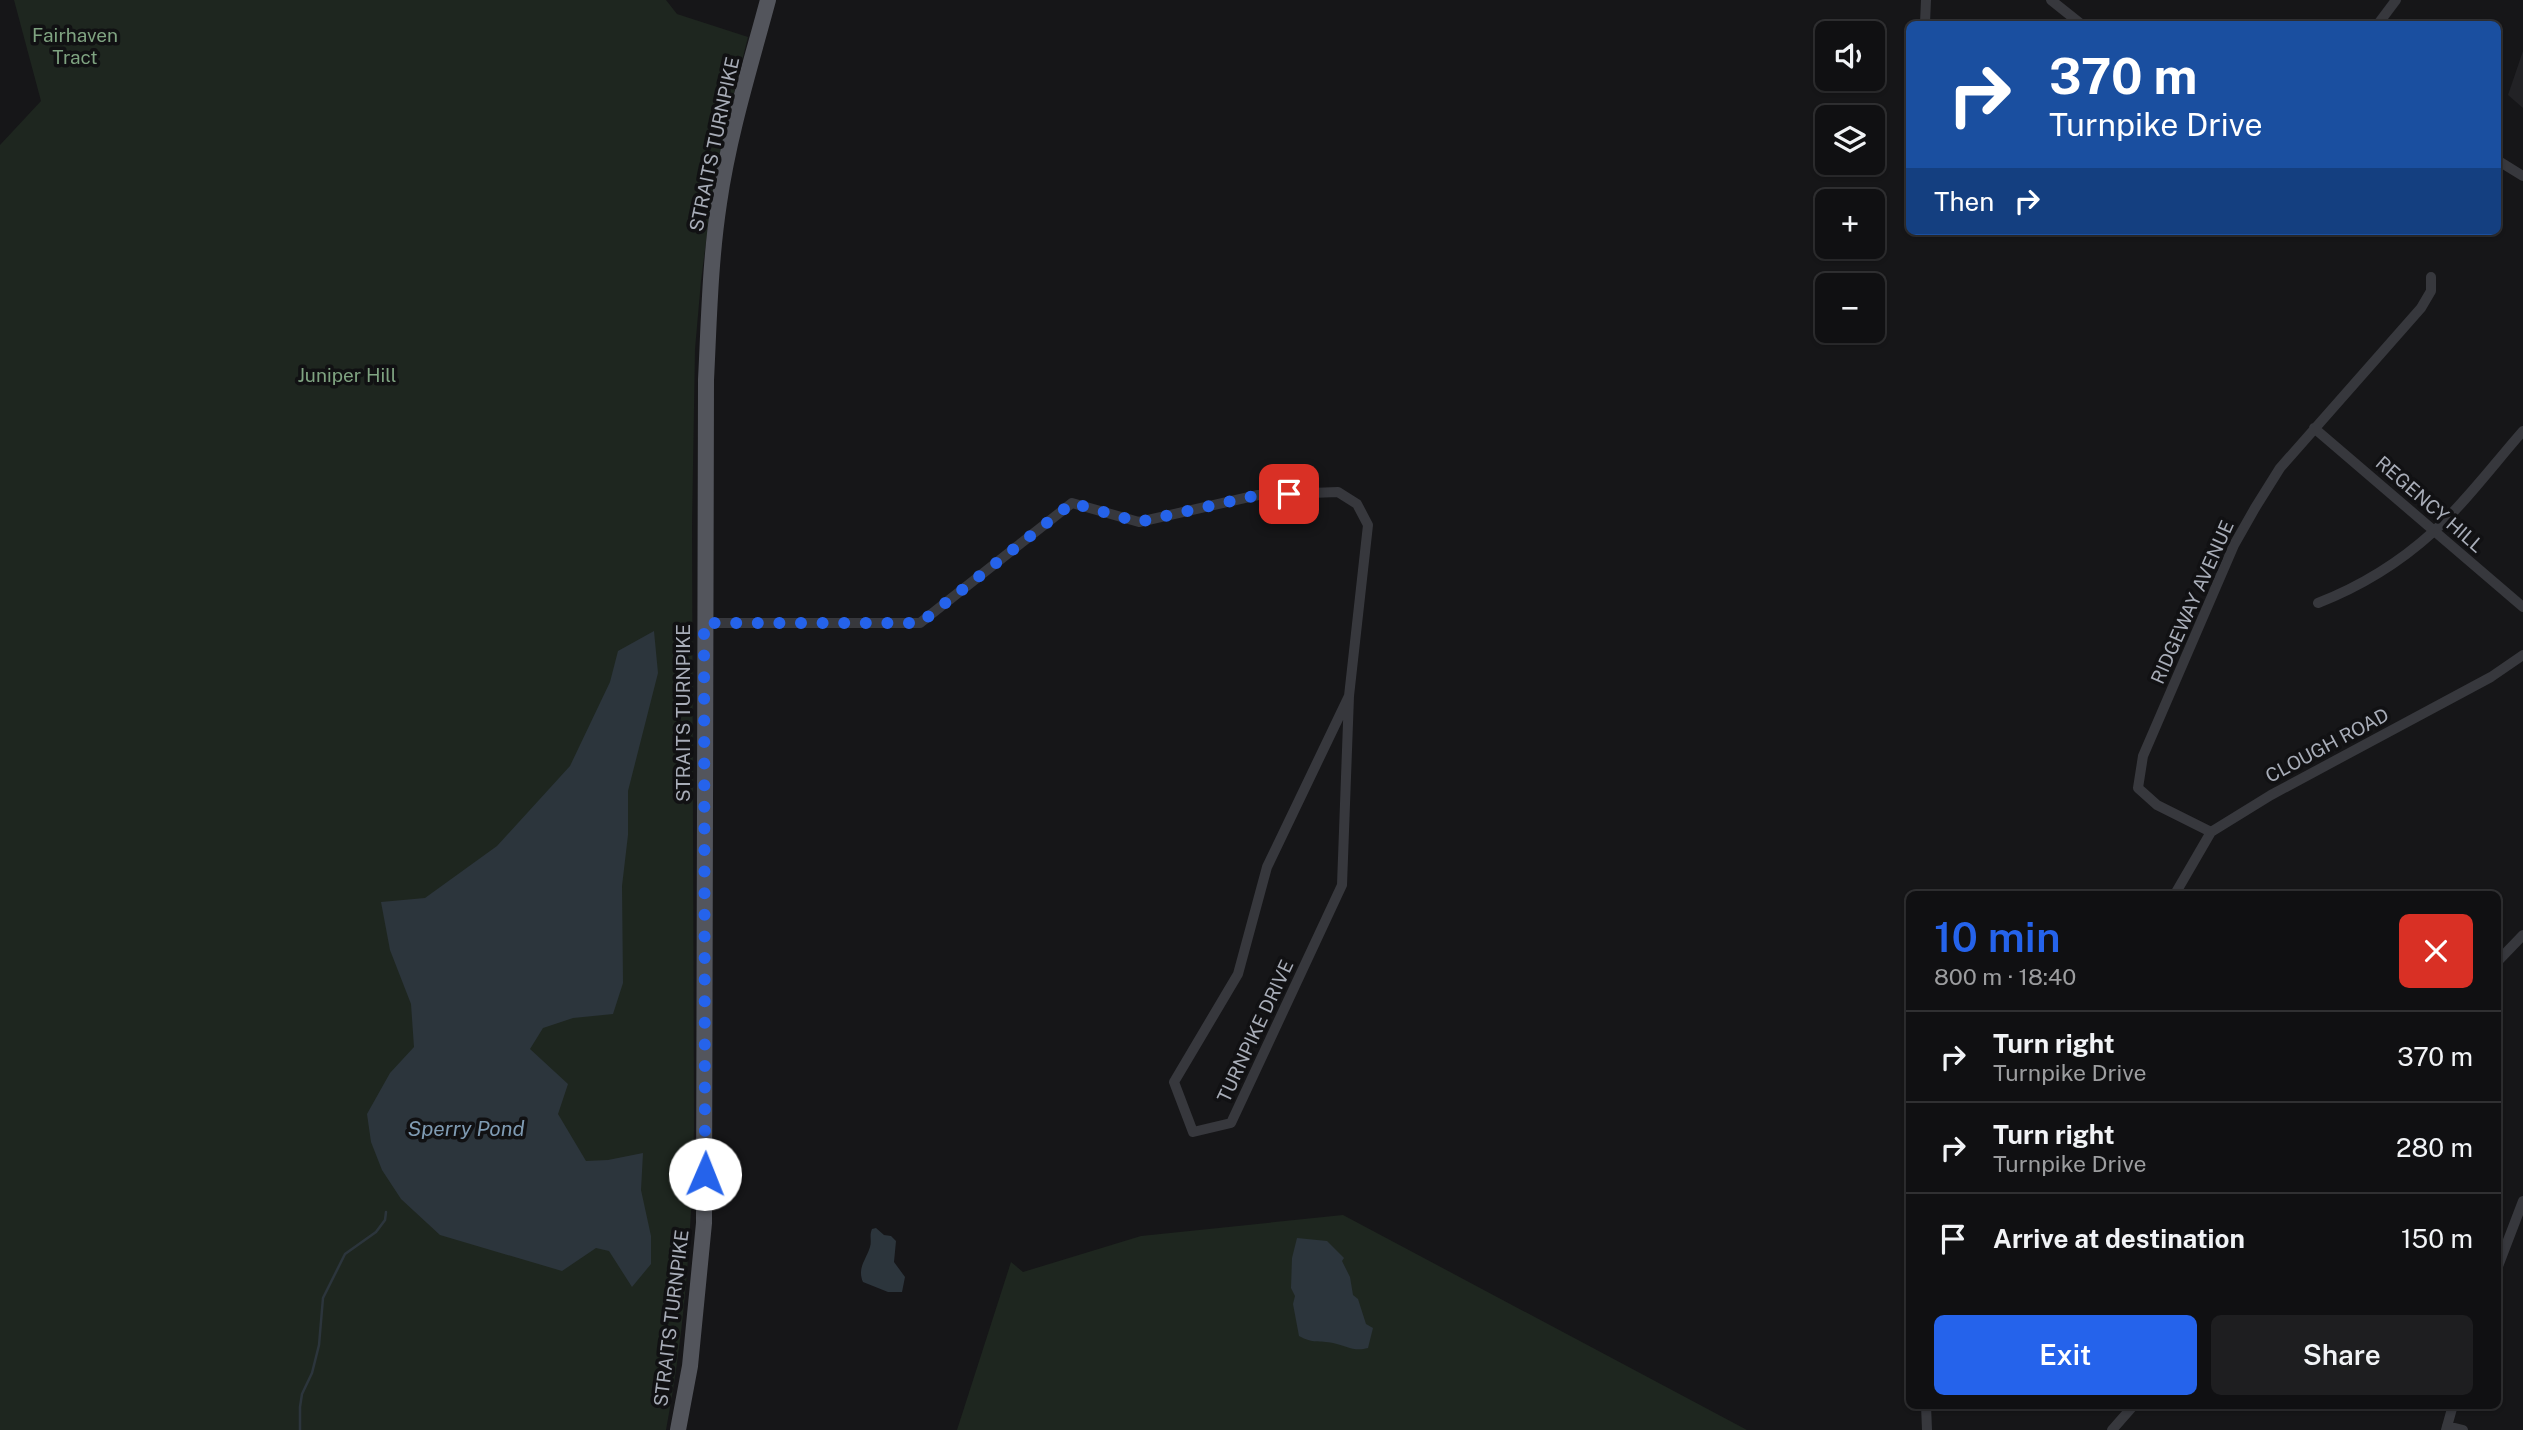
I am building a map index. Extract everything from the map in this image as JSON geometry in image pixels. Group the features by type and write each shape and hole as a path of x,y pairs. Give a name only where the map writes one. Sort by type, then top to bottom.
{"main road":[{"name":"STRAITS TURNPIKE","path":"678,1430 690,1366 704,1223 706,380 712,259 719,202 736,118 768,0"}],"street":[{"path":"1925,21 1926,0"},
{"path":"2051,0 2077,21"},
{"path":"2380,21 2396,0"},
{"path":"2501,162 2523,176"},
{"name":"RIDGEWAY AVENUE","path":"2211,832 2157,805 2138,788 2143,757 2234,545 2280,468 2421,308 2431,291 2431,277"},
{"name":"REGENCY HILL","path":"2314,428 2523,607"},
{"path":"2318,603 2343,594 2388,566 2435,531 2523,431"},
{"name":"TURNPIKE DRIVE","path":"704,623 920,623 1072,503 1139,522 1258,495 1338,492 1357,504 1368,524 1349,696 1342,885 1231,1123 1192,1132 1174,1082 1237,974 1267,867 1349,696"},
{"name":"CLOUGH ROAD","path":"2177,891 2211,832 2271,795 2491,677 2523,654"},
{"path":"2501,958 2523,935"},
{"path":"2501,1259 2523,1201"},
{"path":"1926,1409 1927,1430"},
{"path":"2112,1430 2130,1409"},
{"path":"2452,1409 2447,1428 2463,1430"}],"shaded area":[{"path":"2523,51 2523,108 2508,95"}],"green space":[{"name":"Juniper Hill","path":"14,0 666,0 677,14 748,37 726,125 711,203 695,349 692,524 693,1165 683,1317 666,1430 0,1430 0,145 41,101"},
{"path":"1343,1215 1747,1430 957,1430 1011,1262 1023,1272 1141,1236"}],"water":[{"name":"Sperry Pond","path":"654,631 658,673 628,791 628,835 622,886 623,983 613,1014 573,1018 543,1028 530,1049 568,1084 558,1114 586,1161 643,1153 641,1190 651,1236 651,1264 632,1287 609,1251 596,1248 562,1271 440,1235 401,1199 382,1170 371,1142 367,1114 390,1073 414,1047 411,1004 390,950 381,902 425,898 497,846 570,766 610,682 618,651"},
{"path":"876,1228 896,1241 894,1262 905,1277 902,1292 888,1292 863,1282 862,1268 870,1247 872,1229"},
{"path":"1297,1238 1327,1241 1344,1258 1342,1261 1350,1277 1353,1295 1358,1299 1366,1324 1373,1328 1368,1348 1354,1349 1299,1336 1293,1304 1295,1296 1291,1288 1292,1258"}],"waterway":[{"path":"300,1430 302,1394 312,1373 319,1345 323,1298 345,1254 376,1232 385,1220 386,1212"}],"route":[{"path":"705,1174 704,623 920,623 1072,503 1139,522 1258,495 1289,494"}],"park label":[{"name":"Fairhaven Tract","path":"75,46"}]}
